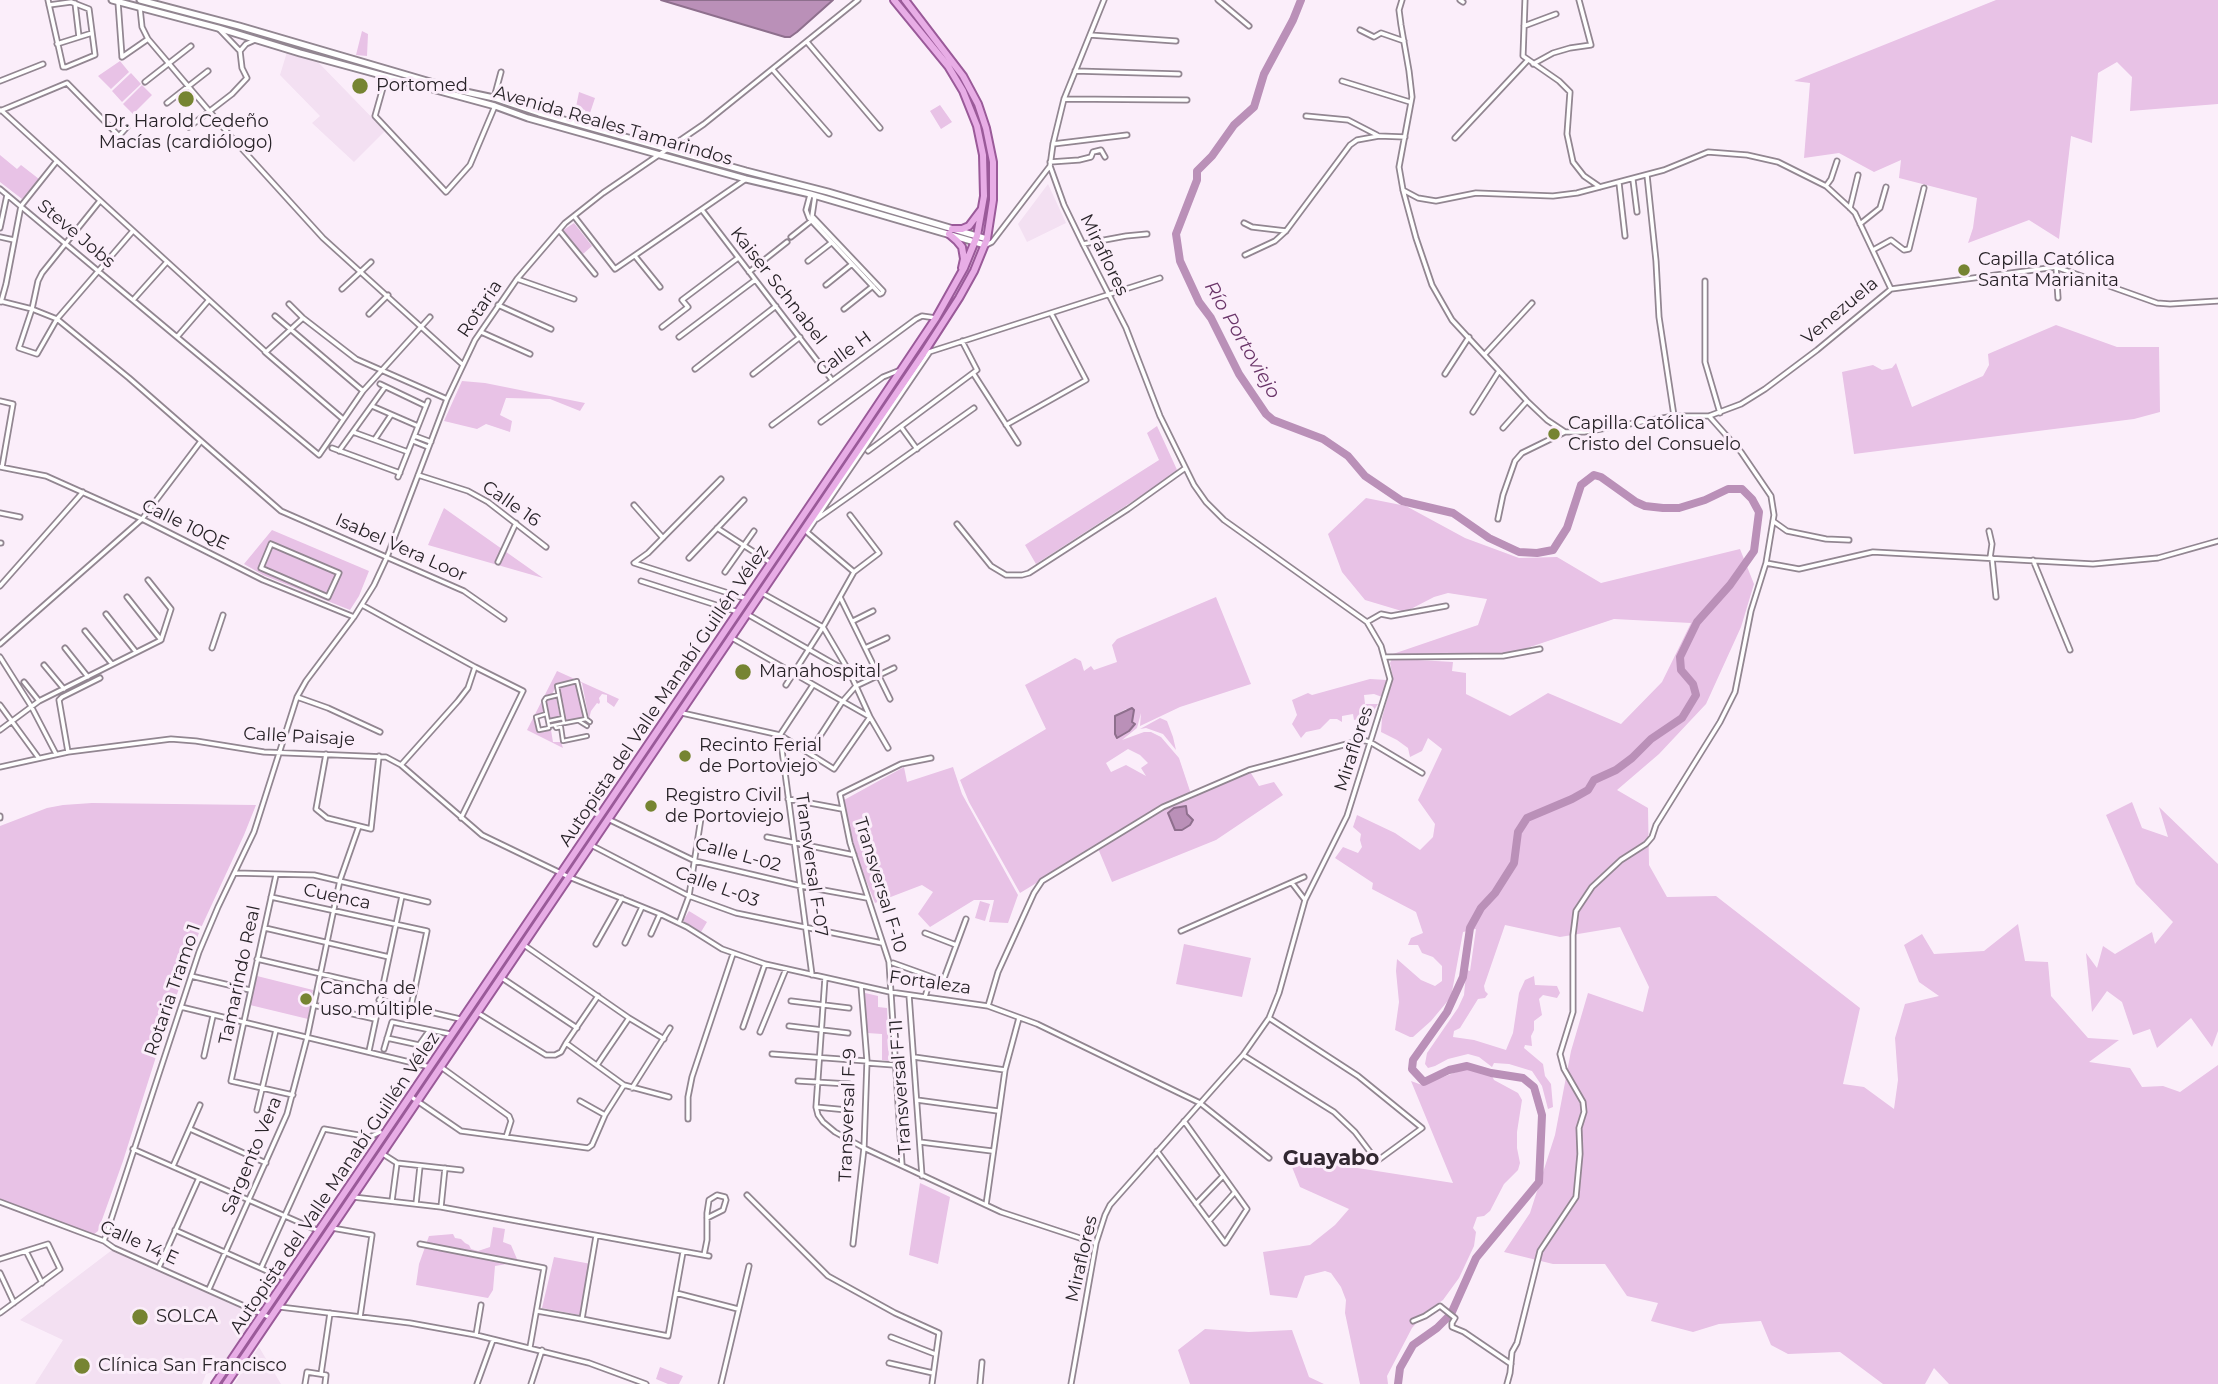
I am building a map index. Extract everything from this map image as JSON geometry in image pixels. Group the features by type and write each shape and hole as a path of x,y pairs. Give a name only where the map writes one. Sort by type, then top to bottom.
{"main road":[{"name":"Avenida Reales Tamarindos","path":"140,0 494,98 986,242"},
{"name":"Autopista del Valle Manabí Guillén Vélez","path":"215,1384 462,1019 565,875 957,283 976,239 984,201 982,148 967,100 943,60 894,0"},
{"name":"Autopista del Valle Manabí Guillén Vélez","path":"226,1384 502,978 565,875 608,820 869,438 959,298 986,242 993,200 991,150 983,117 971,90 954,61 905,0"},
{"name":"Avenida Reales Tamarindos","path":"115,1 237,33 746,179 951,231"},
{"path":"371,73 373,66"},
{"path":"537,120 539,113"},
{"path":"957,283 964,254 951,231 965,228 972,223 984,201"},
{"path":"729,625 737,629"}],"street":[{"name":"Rotaria","path":"278,753 296,697 362,605 387,557 462,364 480,331 517,279 574,215 670,149 858,0"},
{"path":"986,242 992,242 1050,164 1064,99 1104,0"},
{"path":"1218,0 1249,26"},
{"path":"1402,0 1399,10 1409,71 1410,102 1399,167 1403,190 1432,285 1452,320 1546,420 1565,432"},
{"path":"1525,0 1523,56 1570,92 1567,134 1573,162 1584,176 1600,187"},
{"path":"1533,64 1553,53 1591,45 1579,0"},
{"path":"115,1 122,58 148,39"},
{"path":"49,2 75,3 89,9 96,54 66,67 63,66 57,44 49,2"},
{"path":"75,3 79,37"},
{"path":"140,8 142,27 148,39 318,233 462,364"},
{"path":"1524,26 1556,14"},
{"path":"237,33 239,26"},
{"path":"188,127 232,94 247,78 242,68 240,51 218,28"},
{"path":"1360,30 1374,37 1381,33 1404,41"},
{"path":"57,44 93,33"},
{"path":"1090,35 1176,41"},
{"path":"240,51 246,44 257,39"},
{"path":"807,42 880,128"},
{"path":"145,82 191,46"},
{"path":"1455,138 1527,61"},
{"path":"0,81 43,64"},
{"path":"773,70 829,134"},
{"path":"167,103 208,71"},
{"path":"1075,71 1179,74"},
{"path":"494,98 501,72"},
{"path":"386,76 376,116 446,192 470,165 495,106"},
{"path":"1342,81 1410,102"},
{"path":"127,127 119,136 68,83 0,111 166,263 343,419 363,391 430,317"},
{"path":"1064,99 1187,100"},
{"path":"1306,116 1348,120 1379,136"},
{"path":"1053,144 1127,135"},
{"path":"1245,255 1275,241 1286,231 1350,145 1357,140 1379,136 1405,137"},
{"path":"1050,164 1091,157 1093,152 1101,150 1105,157"},
{"name":"Venezuela","path":"1403,190 1419,198 1436,201 1476,193 1553,196 1633,180 1685,163 1708,152 1747,155 1778,162 1826,186 1850,208 1891,289 1817,350 1765,389 1720,413 1709,416 1674,416 1584,432 1565,432"},
{"path":"1826,186 1837,161"},
{"path":"0,301 21,206 56,162"},
{"name":"Miraflores","path":"1050,164 1083,244 1126,328 1184,469 1199,492 1219,516 1367,622 1377,636 1386,657 1390,679 1344,824 1305,900 1279,993 1269,1018 1242,1055 1110,1205 1096,1243 1071,1384"},
{"path":"1647,175 1657,261 1659,317 1674,416"},
{"path":"1850,208 1858,175"},
{"path":"574,215 615,269 746,179"},
{"path":"1633,180 1637,212"},
{"path":"1619,183 1625,236"},
{"path":"1860,224 1880,208 1886,187"},
{"path":"1873,250 1891,240 1904,250 1909,249 1924,188"},
{"name":"Steve Jobs","path":"0,190 319,455 343,419"},
{"path":"0,228 7,195"},
{"path":"813,195 806,212 874,285 844,309"},
{"path":"99,202 38,281 33,309 19,348 37,354 57,319 132,232"},
{"name":"Kaiser Schnabel","path":"702,210 832,380"},
{"path":"791,237 812,219"},
{"path":"1244,223 1252,227 1286,231"},
{"path":"559,230 595,274"},
{"path":"1083,244 1147,234"},
{"path":"0,237 15,240"},
{"path":"808,261 833,241"},
{"path":"750,272 788,242"},
{"path":"635,256 660,287"},
{"path":"662,327 688,307 682,300 738,258"},
{"path":"342,289 372,262"},
{"path":"133,300 166,263"},
{"path":"826,285 853,263"},
{"path":"1891,289 2056,267 2157,303 2218,301"},
{"path":"2056,267 2057,298"},
{"path":"923,354 1160,278"},
{"path":"517,279 575,299"},
{"path":"679,337 755,279"},
{"path":"1705,281 1705,362 1720,413"},
{"path":"369,314 388,295"},
{"path":"177,337 208,300"},
{"name":"Isabel Vera Loor","path":"0,301 33,309 57,319 129,377 281,511 464,591 504,619"},
{"path":"1485,354 1532,303"},
{"path":"289,304 353,357 447,399"},
{"path":"498,304 551,328"},
{"path":"695,369 776,306"},
{"path":"1006,425 1087,380 1051,313"},
{"path":"275,316 363,391"},
{"name":"Calle H","path":"772,425 916,319 922,316 936,318"},
{"path":"266,352 303,318"},
{"path":"480,331 530,354"},
{"path":"753,374 800,337"},
{"path":"1445,374 1469,337"},
{"path":"868,451 977,370 962,341"},
{"path":"815,521 869,438 931,351"},
{"path":"821,422 884,377 901,371"},
{"path":"1473,412 1499,371"},
{"path":"973,373 1018,443"},
{"path":"884,377 892,384"},
{"path":"332,448 399,475 427,403 380,384"},
{"path":"339,451 386,387"},
{"path":"0,401 13,404 1,467"},
{"path":"1503,428 1527,401"},
{"path":"372,406 419,426"},
{"path":"854,572 806,529 974,408"},
{"path":"375,439 392,414"},
{"path":"1507,1384 1512,1352 1517,1343 1540,1251 1576,1197 1580,1154 1578,1128 1584,1112 1583,1102 1564,1069 1560,1054 1573,1012 1573,935 1576,911 1592,887 1620,860 1646,844 1652,837 1656,825 1720,722 1735,692 1751,611 1766,563 1774,514 1772,496 1741,452 1709,416"},
{"path":"901,427 917,449"},
{"path":"353,432 408,452"},
{"path":"1498,519 1515,461 1522,453 1565,432"},
{"path":"869,438 879,443"},
{"path":"414,439 430,445"},
{"path":"0,644 142,519 201,441"},
{"name":"Calle 10QE","path":"1,467 46,476 142,519 263,580 354,617"},
{"path":"957,524 991,566 1006,575 1022,575 1128,509 1184,469"},
{"name":"Calle 16","path":"418,475 468,491 488,502 547,547"},
{"path":"721,479 648,553 634,563 747,599"},
{"path":"0,586 83,492"},
{"path":"689,558 744,500"},
{"path":"634,505 663,537"},
{"path":"0,513 20,517"},
{"path":"786,685 854,572 879,553 850,515"},
{"path":"1773,520 1787,531 1826,539 1849,540"},
{"path":"498,562 516,523"},
{"path":"717,528 771,563"},
{"path":"725,572 754,531"},
{"path":"1989,531 1996,597"},
{"path":"1766,563 1799,569 1873,552 2094,564 2158,558 2218,541"},
{"path":"271,544 339,573 328,597 261,568 271,544"},
{"path":"2033,560 2070,650"},
{"path":"0,730 39,701 161,640 171,609 148,580"},
{"path":"641,581 738,612"},
{"path":"761,593 823,627 888,748"},
{"path":"840,596 890,699"},
{"path":"127,597 161,640"},
{"path":"362,605 523,691 461,818"},
{"path":"1367,622 1381,614 1391,617 1446,606"},
{"path":"852,622 873,611"},
{"path":"106,614 136,652"},
{"path":"747,614 850,673"},
{"path":"212,648 223,615"},
{"path":"85,631 112,664"},
{"path":"731,638 870,718"},
{"path":"865,649 887,638"},
{"path":"65,648 88,677"},
{"path":"1386,657 1503,656 1540,649"},
{"path":"0,657 2,665 31,706 55,754"},
{"path":"44,665 64,689"},
{"path":"401,765 468,688 475,667"},
{"path":"809,753 842,702 856,686 894,668"},
{"path":"68,751 59,700 100,678"},
{"path":"24,682 39,701"},
{"path":"564,723 558,685 579,682 588,722"},
{"path":"780,735 813,685"},
{"path":"549,726 544,701 558,695"},
{"path":"296,697 328,708 380,732"},
{"path":"0,705 38,757"},
{"path":"680,712 780,735 834,769 870,718"},
{"path":"546,714 536,717 539,730 564,723 588,722"},
{"path":"548,721 563,718"},
{"path":"579,721 588,722"},
{"path":"555,725 555,728 561,727 563,741 587,736"},
{"name":"Transversal F-07","path":"780,735 812,975"},
{"name":"Calle Paisaje","path":"0,766 68,751 171,739 258,752 379,756 401,765 482,835 565,875"},
{"path":"988,1006 998,972 1042,881 1163,807 1249,770 1362,740 1370,742 1422,773"},
{"name":"Rotaria Tramo 1","path":"104,1241 191,976 208,929 258,820 278,753"},
{"path":"326,754 316,809 327,818 359,826"},
{"name":"Sargento Vera","path":"208,1289 283,1125 293,1095 340,880 359,826 371,829 379,756"},
{"name":"Transversal F-10","path":"902,1165 889,962 854,855 840,794 901,764 931,758"},
{"path":"788,799 842,809"},
{"path":"679,923 689,896 701,818"},
{"name":"Calle L-02","path":"608,820 695,861 801,886 867,898"},
{"path":"767,837 854,855"},
{"name":"Calle L-03","path":"590,845 689,896 736,913 882,943"},
{"path":"235,873 314,875 428,902"},
{"name":"Tamarindo Real","path":"263,1088 231,1081 276,874"},
{"name":"Fortaleza","path":"565,875 660,914 733,954 891,993 988,1006 1037,1024 1200,1103 1269,1158"},
{"path":"1181,932 1304,877"},
{"path":"1292,883 1305,900"},
{"path":"369,1052 402,896"},
{"name":"Cuenca","path":"271,897 427,931 411,1007"},
{"path":"597,944 622,898"},
{"path":"625,943 642,907"},
{"path":"651,934 660,914"},
{"path":"893,963 943,981 966,919"},
{"path":"264,928 389,957"},
{"path":"925,933 956,945"},
{"path":"524,944 629,1018 664,1039"},
{"path":"688,1119 692,1077 733,954"},
{"path":"257,958 381,989"},
{"path":"743,1027 765,964"},
{"path":"760,1032 786,969"},
{"path":"191,976 250,990"},
{"path":"925,997 932,977"},
{"path":"502,978 577,1028"},
{"path":"824,978 816,1107 823,1122 864,1148 1001,1212 1096,1243"},
{"name":"Transversal F-9","path":"853,1244 864,1148 867,1062 861,986"},
{"name":"Transversal F-11","path":"909,995 922,1176"},
{"path":"478,1013 546,1055 555,1055 561,1052 598,996"},
{"path":"378,1000 462,1019"},
{"path":"791,1001 849,1008"},
{"path":"313,1005 375,1019"},
{"path":"181,1007 430,1066"},
{"path":"204,1056 213,1016"},
{"path":"597,1065 629,1018"},
{"path":"986,1205 1004,1070 1020,1018"},
{"path":"1242,1055 1334,1112 1355,1132 1377,1161 1422,1128 1348,1069 1269,1018"},
{"path":"383,1049 392,1022 452,1035"},
{"path":"789,1026 848,1033"},
{"path":"632,1088 670,1028"},
{"path":"257,1110 276,1030"},
{"path":"387,1038 419,1045 429,1030"},
{"path":"566,1043 624,1085 669,1097"},
{"path":"772,1054 894,1065"},
{"path":"914,1057 1004,1070"},
{"path":"441,1067 509,1116 511,1121 506,1137"},
{"path":"798,1081 848,1083 848,1109 816,1107"},
{"path":"410,1096 461,1131 591,1147 605,1115 624,1085"},
{"path":"263,1088 293,1095"},
{"path":"917,1100 998,1111"},
{"path":"580,1101 605,1115"},
{"path":"173,1166 200,1105"},
{"path":"1157,1151 1225,1243 1247,1209 1184,1121"},
{"path":"190,1129 266,1163"},
{"path":"261,1268 324,1129 370,1137 380,1132"},
{"path":"920,1142 992,1151"},
{"path":"133,1149 319,1231"},
{"path":"383,1154 397,1163 461,1170"},
{"path":"392,1201 397,1163"},
{"path":"416,1203 420,1166"},
{"path":"441,1207 445,1168"},
{"path":"1196,1204 1223,1176"},
{"path":"159,1267 199,1178"},
{"path":"1209,1221 1235,1192"},
{"path":"353,1197 441,1207 706,1256 707,1218 709,1200 717,1195 725,1197 723,1210 707,1218"},
{"path":"747,1195 828,1276 895,1313 939,1333 932,1384"},
{"name":"Calle 14 E","path":"0,1202 104,1241 114,1248 271,1318"},
{"path":"332,1228 372,1235 360,1317"},
{"path":"175,1230 286,1280"},
{"path":"582,1319 596,1236"},
{"path":"0,1259 48,1244 60,1269 0,1313"},
{"path":"420,1244 544,1268 530,1347"},
{"path":"26,1251 42,1283"},
{"path":"537,1311 668,1336 683,1252"},
{"path":"721,1384 750,1266"},
{"path":"0,1273 14,1303"},
{"path":"676,1293 738,1308"},
{"path":"476,1335 481,1305"},
{"path":"279,1306 410,1323 476,1335 602,1367 646,1384"},
{"path":"1413,1321 1440,1306 1455,1318 1452,1327 1464,1332 1511,1364"},
{"path":"321,1374 330,1313"},
{"path":"891,1337 935,1354"},
{"path":"477,1384 493,1339"},
{"path":"531,1384 542,1350"},
{"path":"980,1384 982,1362"},
{"path":"889,1363 933,1373"},
{"path":"305,1384 307,1372 326,1375 325,1384"}],"shaded area":[{"path":"661,0 833,0 797,32 785,37"},
{"path":"1996,0 2218,0 2218,104 2130,111 2132,77 2117,62 2098,73 2092,143 2071,136 2059,239 2029,220 1968,243 1977,198 1899,178 1901,160 1874,172 1839,153 1804,158 1810,83 1794,81"},
{"path":"362,31 368,34 367,56 356,55"},
{"path":"287,52 317,61 385,131 354,162 312,123 320,116 280,75"},
{"path":"120,61 129,72 111,89 98,76"},
{"path":"131,73 141,84 122,102 112,91"},
{"path":"142,85 152,95 133,114 123,104"},
{"path":"579,92 595,98 588,119 585,110 576,107"},
{"path":"940,105 952,122 941,129 930,111"},
{"path":"0,155 17,169 21,165 39,179 22,199 0,182"},
{"path":"1048,184 1066,223 1027,242 1018,224"},
{"path":"574,223 592,246 583,254 562,231"},
{"path":"2056,325 2117,347 2159,347 2160,412 2134,419 1854,454 1842,372 1873,365 1882,370 1892,368 1896,363 1912,407 1983,376 1989,365 1988,354"},
{"path":"462,381 585,403 580,411 550,399 506,398 500,415 512,421 510,432 486,424 477,429 444,421"},
{"path":"1157,426 1178,472 1036,564 1025,545 1159,460 1147,433"},
{"path":"1366,498 1406,506 1465,538 1519,558 1557,557 1601,583 1740,549 1754,584 1741,627 1706,704 1659,754 1617,790 1648,808 1649,865 1667,897 1716,896 1860,1008 1843,1084 1864,1087 1894,1109 1898,1080 1895,1038 1905,1004 1939,996 1919,982 1904,945 1922,934 1934,954 1984,951 2018,924 2025,961 2048,962 2051,996 2088,1038 2119,1040 2089,1062 2130,1068 2142,1087 2163,1086 2180,1092 2218,1065 2218,1384 1949,1384 1934,1368 1925,1384 1883,1384 1840,1352 1788,1354 1771,1345 1761,1321 1719,1324 1693,1332 1651,1321 1658,1303 1627,1296 1605,1264 1553,1264 1504,1252 1530,1213 1555,1135 1571,1051 1588,993 1643,1012 1649,987 1620,927 1560,937 1505,925 1484,986 1488,994 1485,998 1478,999 1460,1028 1454,1031 1453,1037 1506,1050 1513,1033 1519,993 1525,980 1534,976 1535,985 1557,986 1560,993 1557,998 1543,995 1539,999 1542,1015 1534,1021 1532,1046 1525,1045 1524,1048 1543,1064 1545,1076 1551,1084 1553,1107 1548,1109 1542,1086 1532,1071 1509,1064 1494,1063 1492,1067 1479,1057 1468,1054 1428,1068 1425,1064 1427,1053 1464,995 1476,929 1463,932 1451,997 1413,1037 1395,1030 1399,1002 1397,959 1421,980 1435,986 1442,981 1442,966 1433,957 1422,953 1418,945 1408,945 1411,938 1423,933 1416,912 1372,889 1373,883 1335,858 1343,847 1358,853 1362,847 1361,834 1353,827 1357,815 1395,833 1420,850 1433,837 1435,824 1418,800 1442,749 1428,738 1422,751 1410,757 1408,748 1381,732 1393,678 1390,663 1392,659 1453,662 1452,671 1466,673 1466,694 1510,716 1548,693 1621,724 1662,682 1691,623 1614,619 1503,656 1390,655 1478,625 1487,599 1448,593 1405,612 1365,600 1342,572 1328,534"},
{"path":"444,508 543,578 428,545"},
{"path":"272,530 369,571 350,610 263,575 244,564"},
{"path":"1216,597 1251,684 1180,707 1140,726 1141,713 1137,728 1122,740 1144,732 1161,737 1179,758 1191,794 1249,770 1259,786 1274,782 1283,795 1216,840 1112,882 1097,846 1020,893 969,802 960,780 1046,729 1025,685 1075,658 1081,661 1084,671 1091,666 1094,670 1117,662 1112,645 1117,639","holes":["1130,709 1134,724 1129,731 1117,714","1128,749 1148,763 1141,768 1146,776 1126,765 1111,772 1106,763"]},
{"path":"557,671 619,699 614,707 607,702 607,695 602,694 589,719 582,683 575,680 558,683 552,694 546,696 543,701 545,711 536,715 534,720 537,732 551,730 553,742 561,742 563,748 527,730"},
{"path":"1370,679 1389,682 1382,697 1364,695 1365,704 1378,704 1370,716 1354,720 1353,714 1342,716 1342,722 1330,719 1320,729 1306,732 1301,738 1292,724 1297,715 1292,700 1308,693 1312,695"},
{"path":"578,684 585,718 565,722 559,688"},
{"path":"556,697 560,717 549,719 546,699"},
{"path":"1132,708 1132,722 1135,724 1117,738 1115,716"},
{"path":"1160,718 1167,721 1176,750 1163,734 1146,728 1140,729"},
{"path":"904,767 907,782 953,767 962,794 1018,895 1008,923 989,922 994,900 974,900 930,927 918,914 933,892 922,885 875,903 854,850 844,800"},
{"path":"2132,802 2142,828 2168,837 2159,807 2218,864 2218,1031 2212,1047 2191,1018 2157,1048 2150,1029 2133,1035 2122,1002 2107,991 2092,1012 2086,953 2097,968 2103,946 2115,954 2152,932 2155,944 2173,922 2136,884 2106,815"},
{"path":"92,803 256,805 200,930 167,1022 123,1161 98,1231 93,1235 0,1202 0,826 47,808"},
{"path":"1186,806 1187,814 1193,820 1182,830 1175,830 1168,813 1174,808"},
{"path":"980,901 990,904 985,921 975,918"},
{"path":"689,911 707,922 701,932 683,921"},
{"path":"1184,944 1251,958 1242,997 1176,984"},
{"path":"257,976 313,990 308,1019 250,1005"},
{"path":"865,993 878,996 878,1007 887,1008 889,1061 882,1060 882,1034 867,1033"},
{"path":"1467,1068 1492,1076 1494,1080 1518,1093 1522,1100 1517,1132 1520,1163 1518,1170 1504,1184 1490,1211 1477,1217 1473,1228 1476,1232 1474,1246 1459,1278 1443,1300 1427,1311 1412,1328 1387,1376 1388,1384 1360,1384 1345,1313 1346,1300 1331,1273 1325,1271 1305,1276 1297,1298 1270,1295 1263,1252 1310,1245 1335,1225 1349,1209 1300,1187 1292,1167 1294,1158 1453,1183 1411,1081 1422,1085"},
{"path":"920,1183 950,1197 938,1264 909,1255"},
{"path":"493,1227 505,1229 503,1242 511,1245 517,1259 495,1266 493,1290 488,1298 416,1285 419,1264 429,1236 453,1234 471,1249 478,1251 490,1247"},
{"name":"SOLCA","path":"112,1250 258,1314 220,1370 206,1374 202,1384 35,1384 63,1340 20,1320"},
{"path":"554,1257 591,1264 580,1315 542,1308"},
{"path":"1205,1329 1249,1332 1292,1330 1309,1377 1324,1384 1190,1384 1178,1350"},
{"path":"259,1347 281,1384 234,1384"},
{"path":"660,1367 683,1376 679,1384 668,1384 656,1379"}],"waterway":[{"name":"Río Portoviejo","path":"1301,0 1264,74 1254,107 1234,125 1212,156 1197,171 1197,180 1176,234 1180,261 1199,302 1211,318 1239,374 1266,414 1273,420 1323,439 1348,456 1365,476 1402,501 1453,513 1489,538 1519,552 1553,550 1567,528 1581,485 1594,475 1645,506 1679,508 1728,489 1742,489 1759,512 1754,551 1730,585 1697,622 1680,657 1681,670 1693,684 1696,695 1682,718 1651,739 1616,770 1594,780 1588,790 1527,818 1518,832 1514,863 1495,893 1481,908 1470,928 1463,977 1447,1012 1413,1060 1412,1069 1424,1082 1449,1070 1467,1066 1523,1078 1534,1087 1542,1115 1539,1182 1476,1258 1451,1314 1413,1345 1400,1368 1398,1384"}],"place":[{"name":"Portomed","path":"360,86"},
{"name":"Dr. Harold Cedeño Macías (cardiólogo)","path":"186,99"},
{"name":"Capilla Católica Santa Marianita","path":"1964,270"},
{"name":"Capilla Católica Cristo del Consuelo","path":"1554,434"},
{"name":"Manahospital","path":"743,672"},
{"name":"Recinto Ferial de Portoviejo","path":"685,756"},
{"name":"Registro Civil de Portoviejo","path":"651,806"},
{"name":"Cancha de uso múltiple","path":"306,999"},
{"name":"SOLCA","path":"140,1317"},
{"name":"Clínica San Francisco","path":"82,1366"}],"district":[{"name":"Guayabo","path":"1331,1159"}]}
